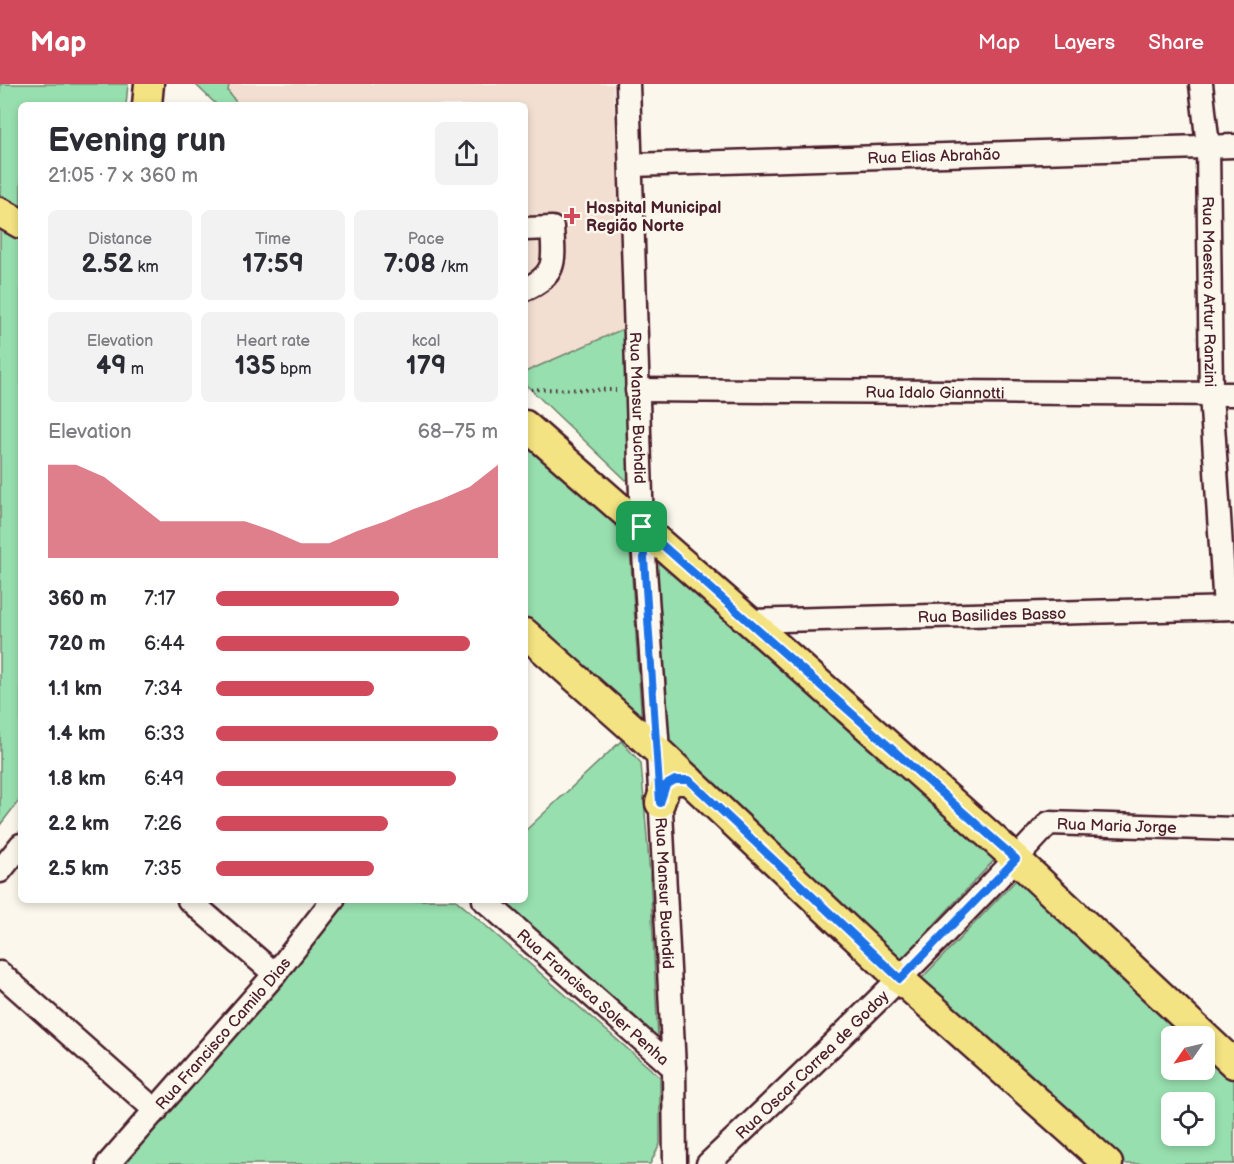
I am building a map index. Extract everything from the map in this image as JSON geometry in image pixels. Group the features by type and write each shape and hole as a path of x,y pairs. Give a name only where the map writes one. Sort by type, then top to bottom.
{"main road":[{"path":"0,213 18,222"},
{"path":"528,429 749,621 1016,859 1234,1064"},
{"path":"528,636 658,751 900,979 1108,1164"},
{"path":"660,803 666,785 675,780 689,780"}],"street":[{"name":"Rua Mansur Buchdid","path":"628,84 642,527 658,751 674,1068 675,1164"},
{"name":"Rua Maestro Artur Ranzini","path":"1201,84 1208,146 1211,394 1230,608"},
{"name":"Rua Elias Abrahão","path":"632,165 1234,146"},
{"path":"528,229 552,228 554,256 546,277 528,287"},
{"name":"Rua Idalo Giannotti","path":"637,390 1234,394"},
{"name":"Rua Basilides Basso","path":"749,621 1230,608"},
{"name":"Rua Maria Jorge","path":"1016,859 1049,823 1234,829"},
{"path":"0,871 18,849"},
{"name":"Rua Oscar Correa de Godoy","path":"708,1164 900,979 1016,859"},
{"path":"192,903 274,974"},
{"name":"Rua Francisco Camilo Dias","path":"108,1164 274,974 331,903"},
{"name":"Rua Francisca Soler Penha","path":"487,903 674,1068"},
{"path":"0,972 156,1111"}],"path":[{"path":"528,389 637,390"}],"shaded area":[{"name":"Hospital Municipal Região Norte","path":"229,84 613,84 625,328 528,371 528,102 236,102 228,91"}],"green space":[{"path":"0,84 128,84 126,102 18,102 18,802 0,825"},
{"path":"195,84 229,84 228,91 236,102 214,102"},
{"path":"625,328 636,473 626,480 528,387 528,371"},
{"path":"528,448 629,534 642,724 528,623"},
{"path":"653,551 998,856 900,961 668,742"},
{"path":"621,741 641,763 650,875 658,1039 501,903 528,903 528,828"},
{"path":"1018,878 1177,1026 1161,1026 1161,1080 1215,1080 1215,1062 1234,1080 1234,1164 1123,1164 919,981"},
{"path":"340,903 459,903 660,1077 660,1144 650,1164 122,1164"}],"place":[{"name":"Hospital Municipal Região Norte","path":"572,216"}],"route":[{"path":"642,527 1016,859 900,979 689,780 675,780 666,785 660,803 642,527"}]}
